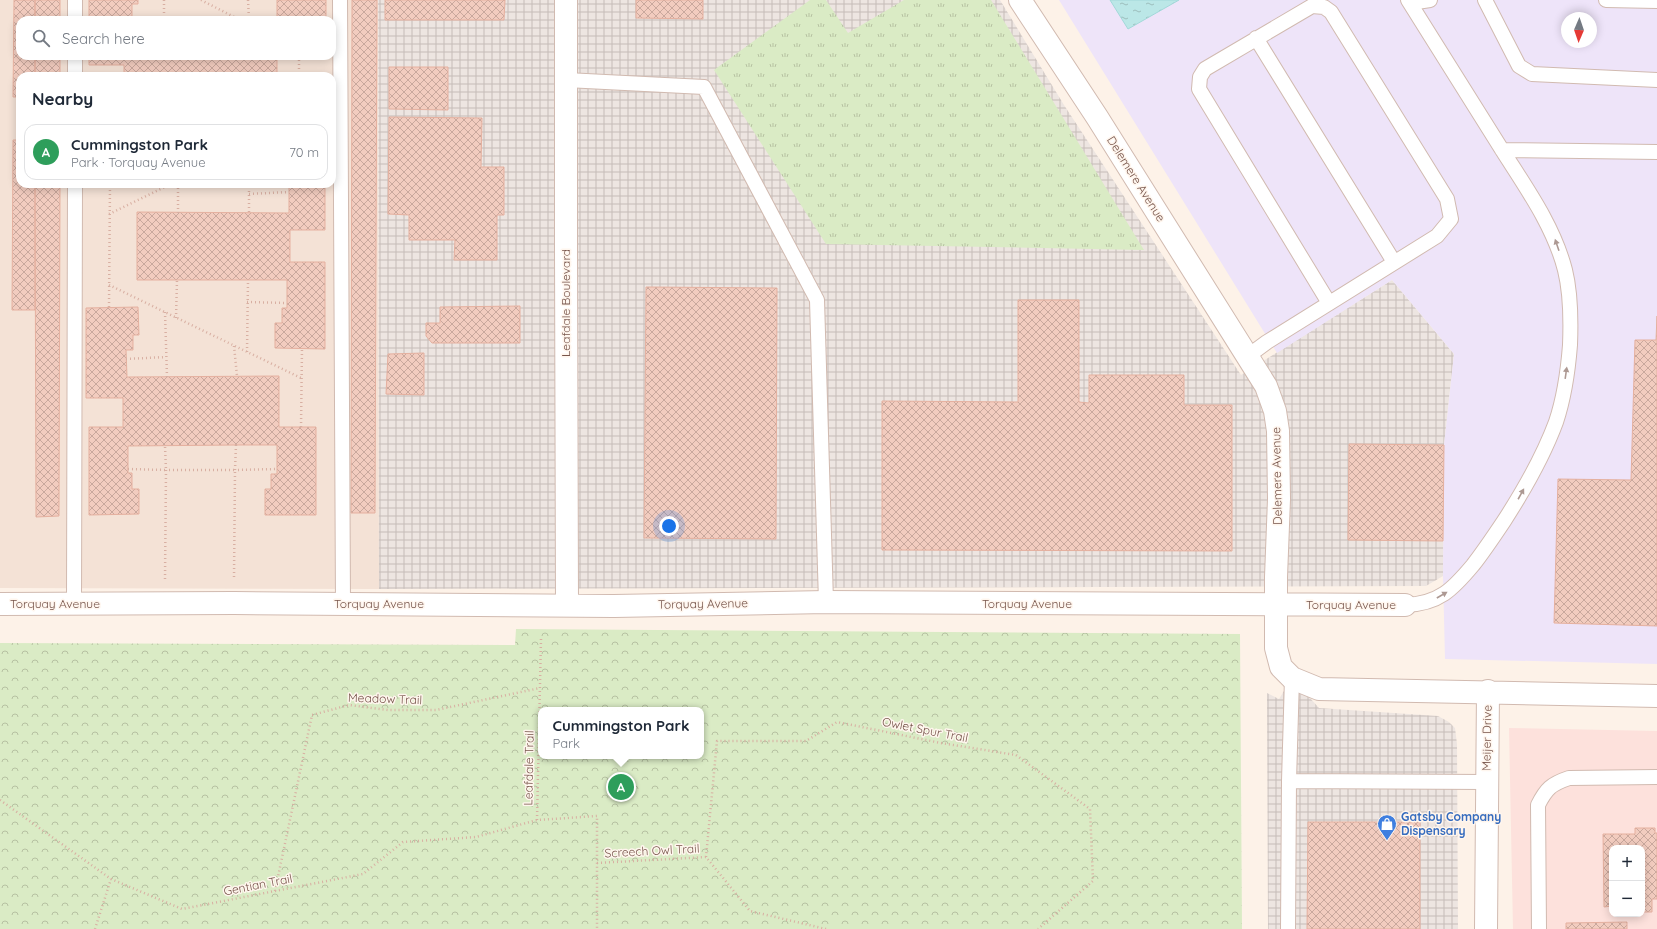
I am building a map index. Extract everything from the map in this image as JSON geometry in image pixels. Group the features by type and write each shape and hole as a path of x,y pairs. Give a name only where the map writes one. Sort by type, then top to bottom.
{"street":[{"name":"Leafdale Boulevard","path":"566,0 567,605"},
{"name":"Delemere Avenue","path":"1020,0 1097,117 1266,386 1275,411 1278,431 1279,499 1276,648 1281,667 1292,678 1319,689 1488,691"},
{"name":"Torquay Avenue","path":"0,604 234,603 567,605 826,602 1405,605"},
{"name":"Meijer Drive","path":"1486,929 1486,782 1488,691 1657,696"}],"lane":[{"path":"74,0 75,16"},
{"path":"340,0 343,604"},
{"path":"1405,605 1418,605 1430,602 1444,595 1456,586 1488,546 1518,499 1540,460 1556,422 1564,392 1571,330 1570,299 1565,270 1555,240 1502,150 1409,1 1430,0"},
{"path":"1485,0 1519,66 1532,74 1657,80"},
{"path":"1606,0 1657,1"},
{"path":"1248,356 1267,342 1437,236 1451,219 1447,199 1331,12 1324,6 1312,6 1205,69 1200,77 1199,89 1329,303"},
{"path":"1256,38 1394,262"},
{"path":"75,60 75,72"},
{"path":"566,80 704,87 817,300 826,602"},
{"path":"1502,150 1657,152"},
{"path":"74,604 75,188"},
{"path":"1288,929 1289,781 1292,678"},
{"path":"1539,929 1538,805 1548,789 1555,783 1569,778 1657,777"},
{"path":"1289,781 1486,782"}],"path":[{"path":"164,0 164,16"},
{"path":"201,0 230,16"},
{"path":"248,0 248,16"},
{"path":"299,60 299,72"},
{"path":"109,307 110,188"},
{"path":"109,214 160,188"},
{"path":"178,188 178,213"},
{"path":"249,188 249,212"},
{"path":"249,194 289,192"},
{"path":"176,318 177,280"},
{"path":"247,352 248,280"},
{"path":"109,285 301,378"},
{"path":"247,302 287,303"},
{"path":"165,312 166,377"},
{"path":"234,346 237,376"},
{"path":"301,427 302,348"},
{"path":"126,359 166,357"},
{"path":"234,603 236,445"},
{"path":"165,446 165,603"},
{"path":"128,469 277,469"},
{"name":"Leafdale Trail","path":"540,707 541,638"},
{"name":"Meadow Trail","path":"275,891 312,715 349,705 388,710 436,710 540,688"},
{"name":"Owlet Spur Trail","path":"706,857 717,741 806,741 837,722 1016,756 1090,809 1093,881 1038,929"},
{"name":"Leafdale Trail","path":"538,759 537,820 597,816 597,929"},
{"name":"Gentian Trail","path":"0,800 111,879 182,909 363,874 403,842 476,838 537,820"},
{"name":"Screech Owl Trail","path":"597,863 706,857 750,911 826,929"},
{"path":"95,929 111,879"}],"shaded area":[{"path":"0,0 378,0 379,589 0,588"},
{"path":"378,0 1000,0 1064,105 1241,375 1392,280 1454,354 1444,445 1443,576 1426,586 379,589"},
{"path":"1059,0 1657,0 1657,664 1445,659 1443,576 1444,445 1454,354 1392,280 1277,353"},
{"path":"1292,678 1319,708 1438,716 1449,722 1455,728 1457,744 1458,929 1268,929 1267,693 1279,699"},
{"path":"1509,728 1657,731 1657,929 1513,929"}],"green space":[{"path":"810,0 826,0 848,33 904,0 991,0 1144,250 826,244 714,70"},
{"path":"516,629 1240,634 1242,929 0,929 0,643 515,645"}],"water":[{"path":"1110,0 1179,0 1128,29"}],"building":[{"path":"14,0 35,0 35,16 16,16 16,60 35,60 35,72 16,72 16,97 13,97"},
{"path":"35,0 60,0 60,16 35,16"},
{"path":"89,0 138,0 138,4 132,4 132,16 89,16"},
{"path":"277,0 326,0 326,16 277,16"},
{"path":"352,0 377,0 375,513 351,513"},
{"path":"385,0 505,0 504,20 385,20"},
{"path":"636,0 703,0 703,19 636,18"},
{"path":"35,60 60,60 60,72 35,72"},
{"path":"89,60 277,60 277,72 124,72 124,65 89,65"},
{"path":"389,67 448,67 448,110 389,109"},
{"path":"389,117 482,118 481,167 504,167 504,215 497,215 497,260 454,260 455,240 409,240 409,215 388,214"},
{"path":"13,140 16,140 16,188 35,188 35,310 12,310"},
{"path":"35,188 60,188 59,516 36,517"},
{"path":"289,188 325,188 325,230 290,230 290,262 325,262 325,349 275,348 275,323 282,323 282,308 287,308 287,280 137,280 137,212 289,213"},
{"path":"646,287 777,288 776,539 644,538"},
{"path":"1018,300 1079,300 1079,402 1089,403 1089,375 1184,375 1184,405 1232,405 1232,551 882,550 882,401 1018,402"},
{"path":"520,306 520,343 432,343 426,336 426,323 440,323 440,307"},
{"path":"138,307 139,335 133,335 133,350 126,350 127,377 279,376 279,427 316,427 316,515 265,515 265,489 271,489 271,474 277,474 277,445 236,445 128,446 128,473 132,473 132,489 139,489 139,514 89,515 89,427 123,427 123,398 86,398 86,308"},
{"path":"1657,316 1657,626 1554,623 1558,479 1631,480 1635,340 1656,340"},
{"path":"424,353 424,395 386,394 388,354"},
{"path":"1349,444 1444,445 1443,541 1348,540"},
{"path":"1308,822 1420,822 1420,929 1307,929"},
{"path":"1635,828 1655,828 1655,833 1657,833 1657,899 1652,899 1652,912 1645,912 1645,845 1609,845 1609,906 1604,907 1603,834 1635,834"},
{"path":"1627,922 1627,929 1566,929 1566,923"}],"place":[{"name":"Cummingston Park","path":"621,787"},
{"name":"Gatsby Company Dispensary","path":"1387,841"}]}
